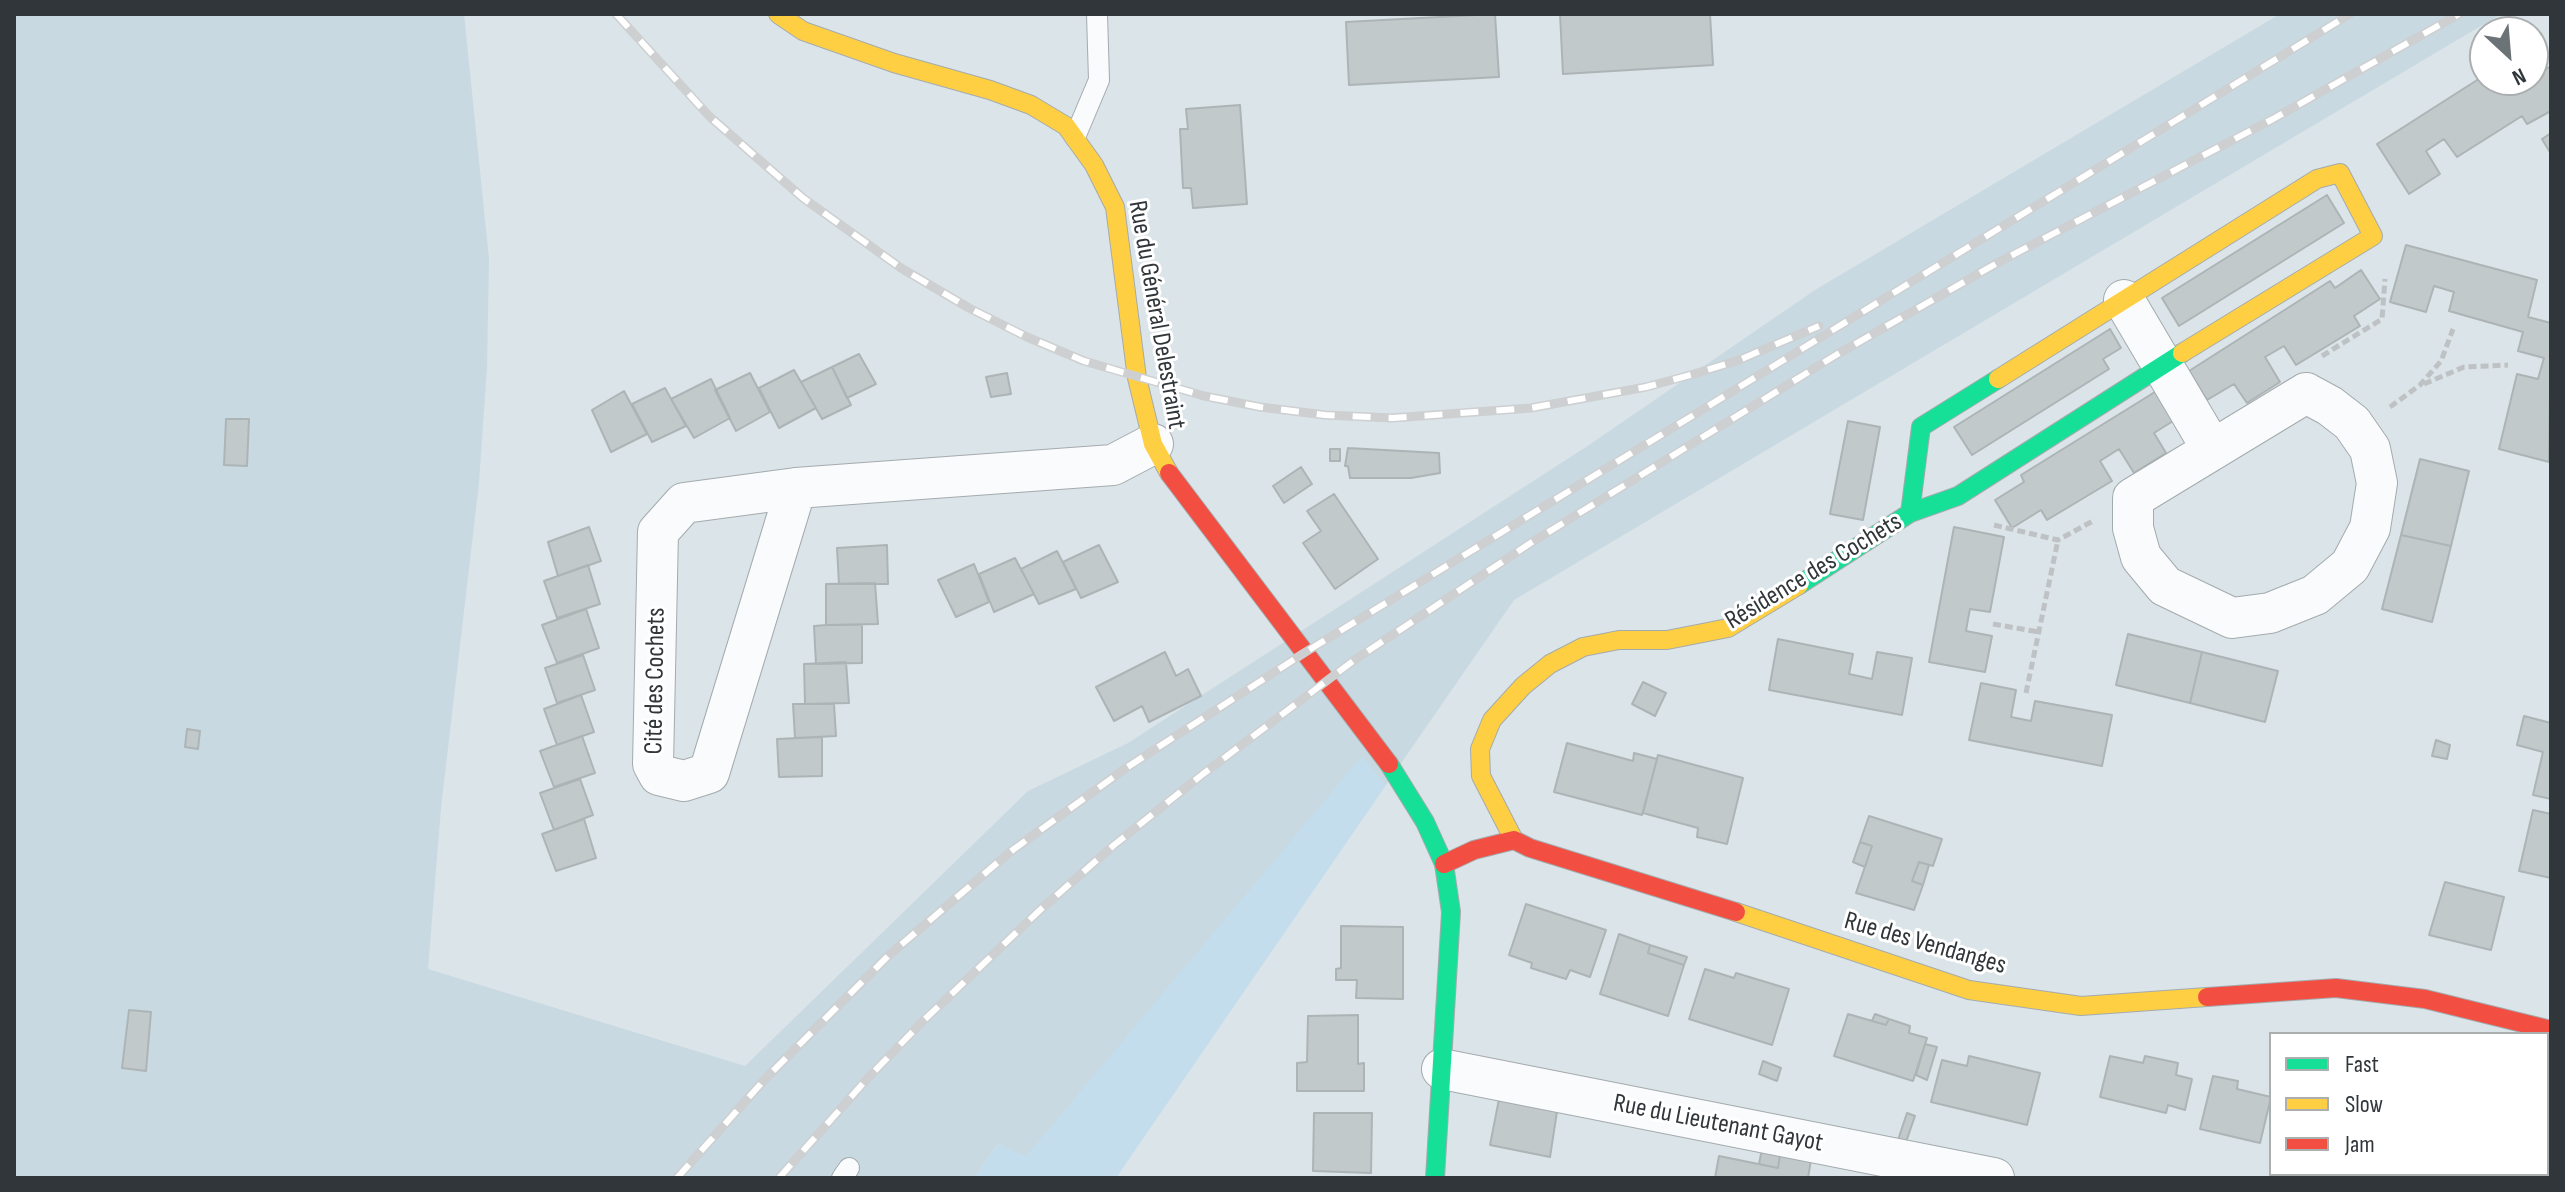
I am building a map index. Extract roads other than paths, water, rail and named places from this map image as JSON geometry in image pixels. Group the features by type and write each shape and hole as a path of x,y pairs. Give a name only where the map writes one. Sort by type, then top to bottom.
{"street":[{"name":"Rue du Général Delestraint","path":"778,14 803,31 1031,105 1066,126 1094,165 1115,207 1137,378 1153,444 1173,480 1386,759 1425,822 1444,864"},
{"name":"Résidence des Cochets","path":"1514,840 1481,776 1480,749 1492,720 1523,686 1550,664 1583,647 1619,640 1667,640 1728,628 1910,513 1958,496 2373,236 2340,173 2317,179 1921,427 1910,513"},
{"path":"2124,300 2212,449"},
{"path":"2306,393 2352,423 2370,449 2377,483 2370,528 2350,566 2315,595 2270,613 2232,618 2165,586 2141,557 2133,528 2133,498 2212,449 2306,393"},
{"name":"Cité des Cochets","path":"796,488 709,773 684,781 659,775 653,764 658,532 684,503 796,488 1113,465 1153,444"},
{"path":"1435,1178 1451,912 1444,864 1474,850 1514,840"},
{"name":"Rue des Vendanges","path":"1514,840 1530,848 1662,888 1969,990 2081,1006 2336,988 2425,999 2551,1030"},
{"name":"Rue du Lieutenant Gayot","path":"1442,1069 1994,1178"}],"lane":[{"path":"1075,138 1099,80 1097,14"}],"railway":[{"path":"616,14 709,116 803,198 901,268 969,308 1027,337 1084,361 1204,396 1325,415 1392,418 1531,408 1646,387 1694,374 1739,360 1819,326"},
{"path":"677,1178 766,1078 888,956 1010,852 1126,768 1304,653 2350,14"},
{"path":"779,1178 922,1022 1040,910 1114,845 1203,774 1353,661 1529,544 1836,355 1999,262 2273,119 2459,14"}]}
